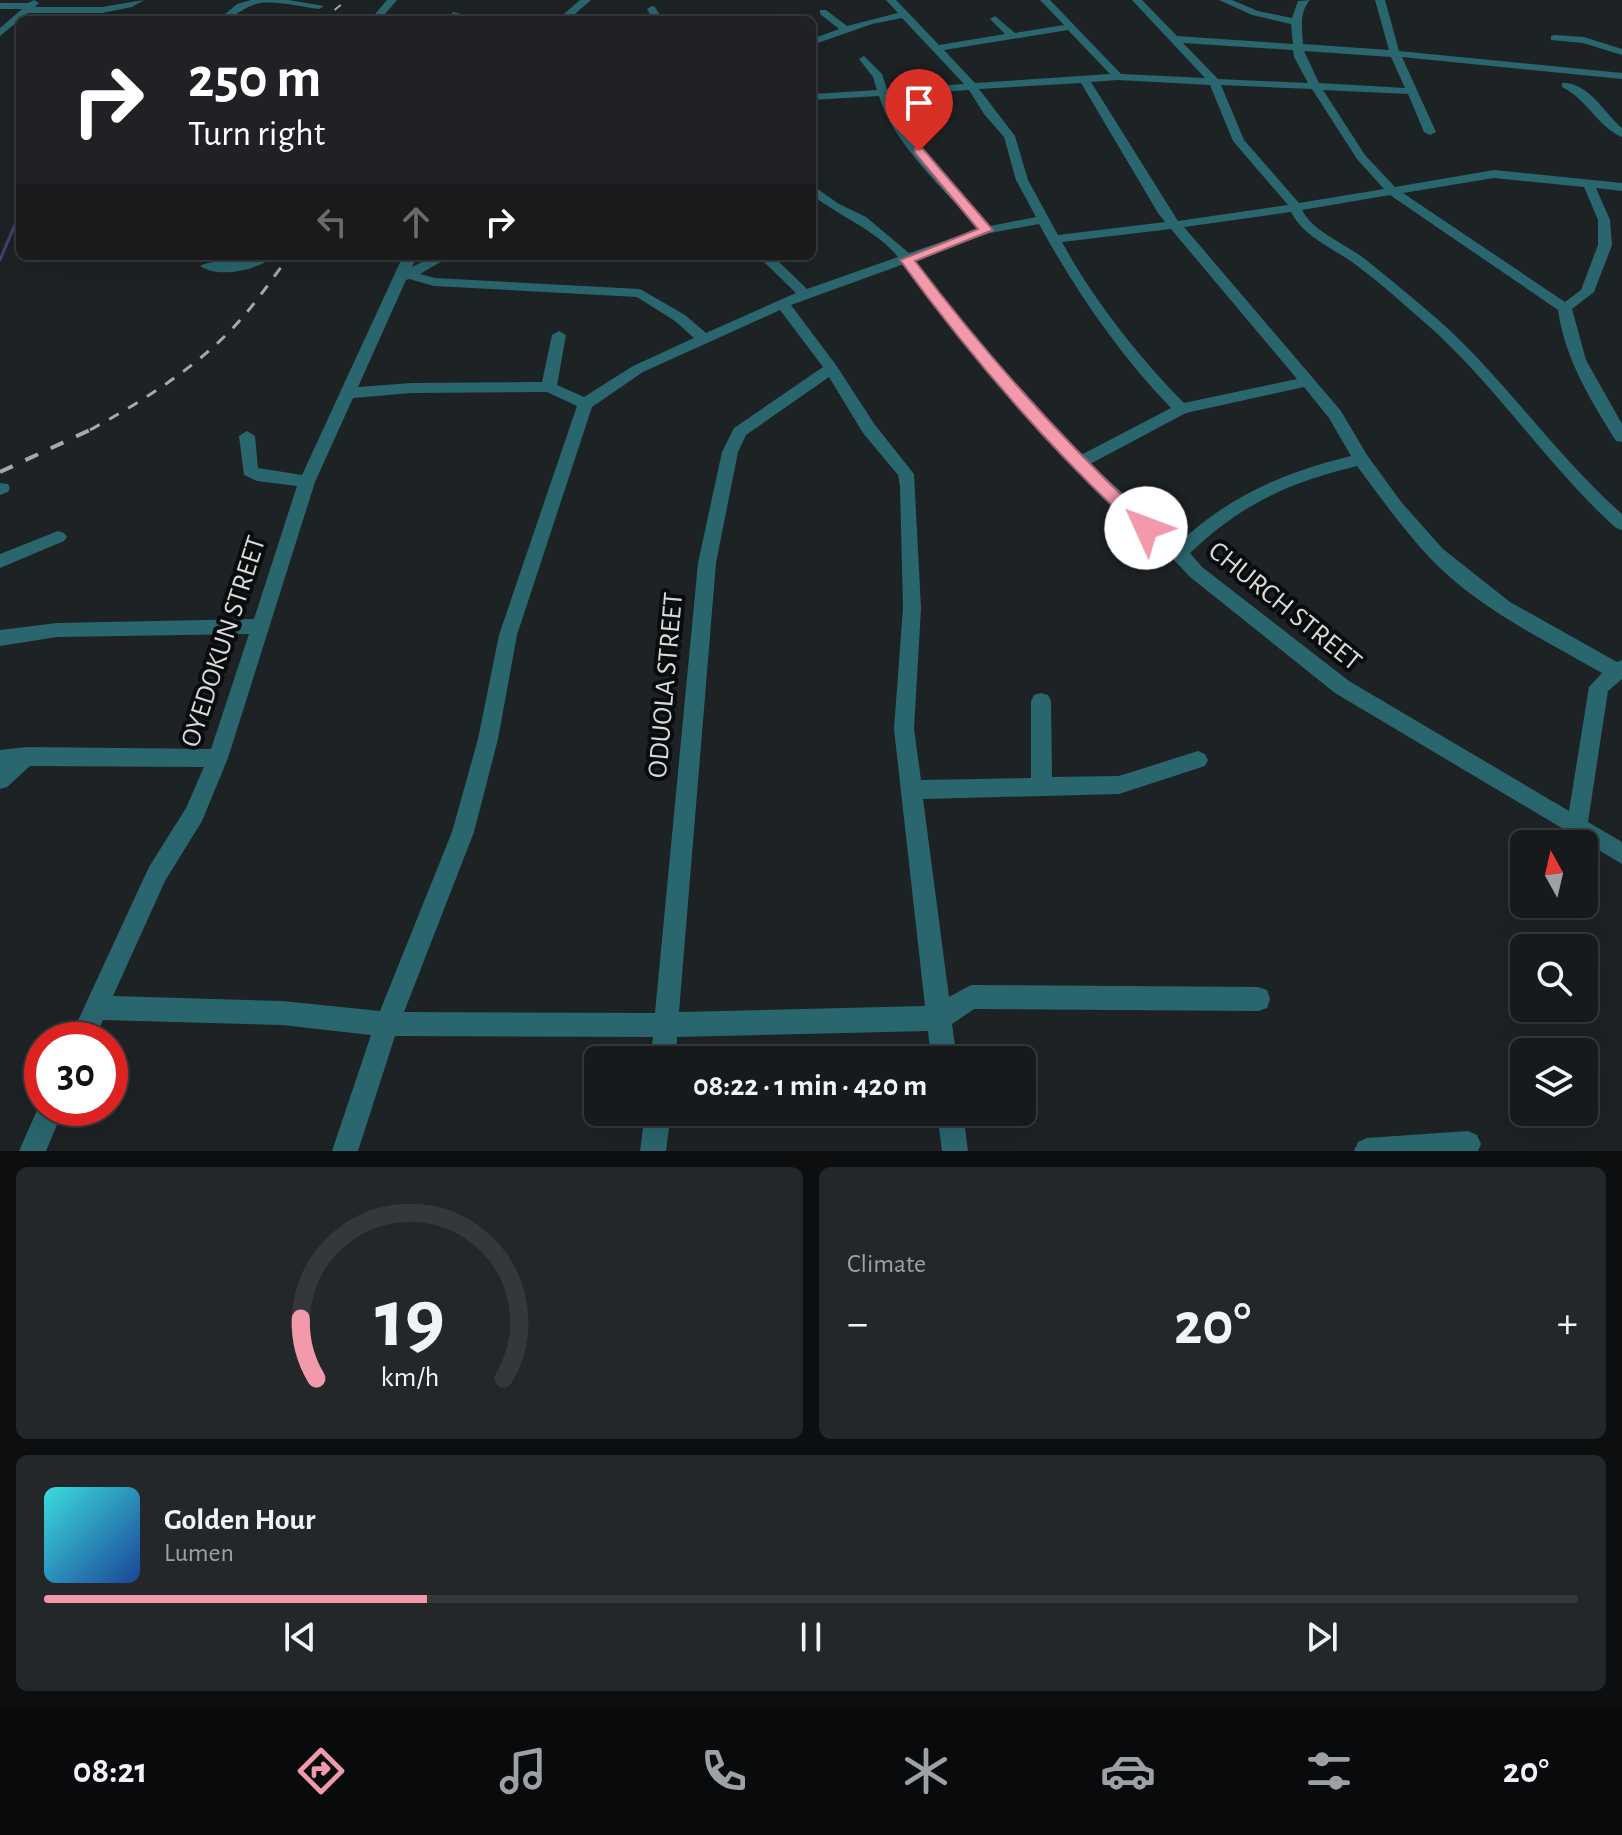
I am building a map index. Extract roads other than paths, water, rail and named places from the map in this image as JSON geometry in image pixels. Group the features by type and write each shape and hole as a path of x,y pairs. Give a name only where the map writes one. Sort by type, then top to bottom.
{"street":[{"path":"0,6 113,8 132,5 139,0"},
{"path":"228,16 240,6 262,0 323,3"},
{"path":"378,16 392,0"},
{"path":"567,16 586,0"},
{"path":"891,0 972,86 988,112 1009,136 1022,180 1069,267 1144,371 1181,409"},
{"path":"1045,0 1118,77"},
{"path":"1137,0 1214,81 1239,141 1295,207 1300,218 1358,260 1431,320 1483,372 1592,497 1622,524"},
{"path":"1224,0 1255,13 1296,22"},
{"path":"1305,0 1301,3 1296,22 1299,57 1331,114 1361,157 1393,192 1565,308 1574,350 1587,380 1622,437"},
{"path":"1380,0 1395,54 1430,132"},
{"path":"652,9 656,16"},
{"path":"823,12 846,30"},
{"path":"816,41 905,14"},
{"path":"0,33 16,19"},
{"path":"995,19 1012,36"},
{"path":"936,48 1072,27"},
{"path":"1555,38 1584,40 1622,52"},
{"path":"1174,39 1346,48 1622,76"},
{"path":"864,59 873,66 890,114 903,134 987,230"},
{"path":"816,97 1118,77 1410,91"},
{"path":"1085,80 1164,213 1335,415 1361,459 1417,530 1470,583 1503,607 1619,670 1599,687 1577,826"},
{"path":"1566,85 1587,95 1611,126 1622,134"},
{"path":"1056,239 1176,226 1494,174 1622,187"},
{"path":"1565,308 1587,292 1605,245 1604,220 1588,183"},
{"name":"CHURCH STREET","path":"816,192 889,240 974,348 1079,463 1196,572 1342,687 1622,854"},
{"path":"345,1151 387,1024 463,832 488,739 508,635 585,404 638,369 805,294 987,230 1043,219"},
{"path":"207,266 243,267 259,260"},
{"path":"405,271 434,260"},
{"path":"769,260 805,294"},
{"path":"405,271 434,282 640,293 680,318 705,340"},
{"name":"OYEDOKUN STREET","path":"88,1022 157,874 194,814 218,758 307,482 405,271"},
{"path":"783,304 831,368 869,429 906,474 912,608 904,729 914,790 942,1046"},
{"path":"549,387 559,335"},
{"name":"ODUOLA STREET","path":"665,1046 707,563 730,452 740,432 831,368"},
{"path":"1079,463 1181,409 1306,382"},
{"path":"349,393 412,388 549,387 585,404"},
{"path":"247,436 250,471 257,475 307,482"},
{"path":"1179,553 1200,533 1254,497 1294,477 1361,459"},
{"path":"0,561 58,537"},
{"path":"0,638 57,630 261,626"},
{"path":"1041,701 1042,785"},
{"path":"0,780 27,756"},
{"path":"0,759 27,756 218,758"},
{"path":"914,790 1119,785 1198,760"},
{"path":"94,1008 282,1013 387,1024 667,1025 939,1018 971,997 1258,999"},
{"path":"32,1151 43,1126"},
{"path":"653,1151 656,1126"},
{"path":"952,1126 955,1151"},
{"path":"1367,1151 1468,1144"}],"waterway":[{"path":"0,260 16,222"}],"railway":[{"path":"327,16 347,0"},
{"path":"91,429 165,385 200,359 247,312 286,260"},
{"path":"0,472 91,429"}]}
